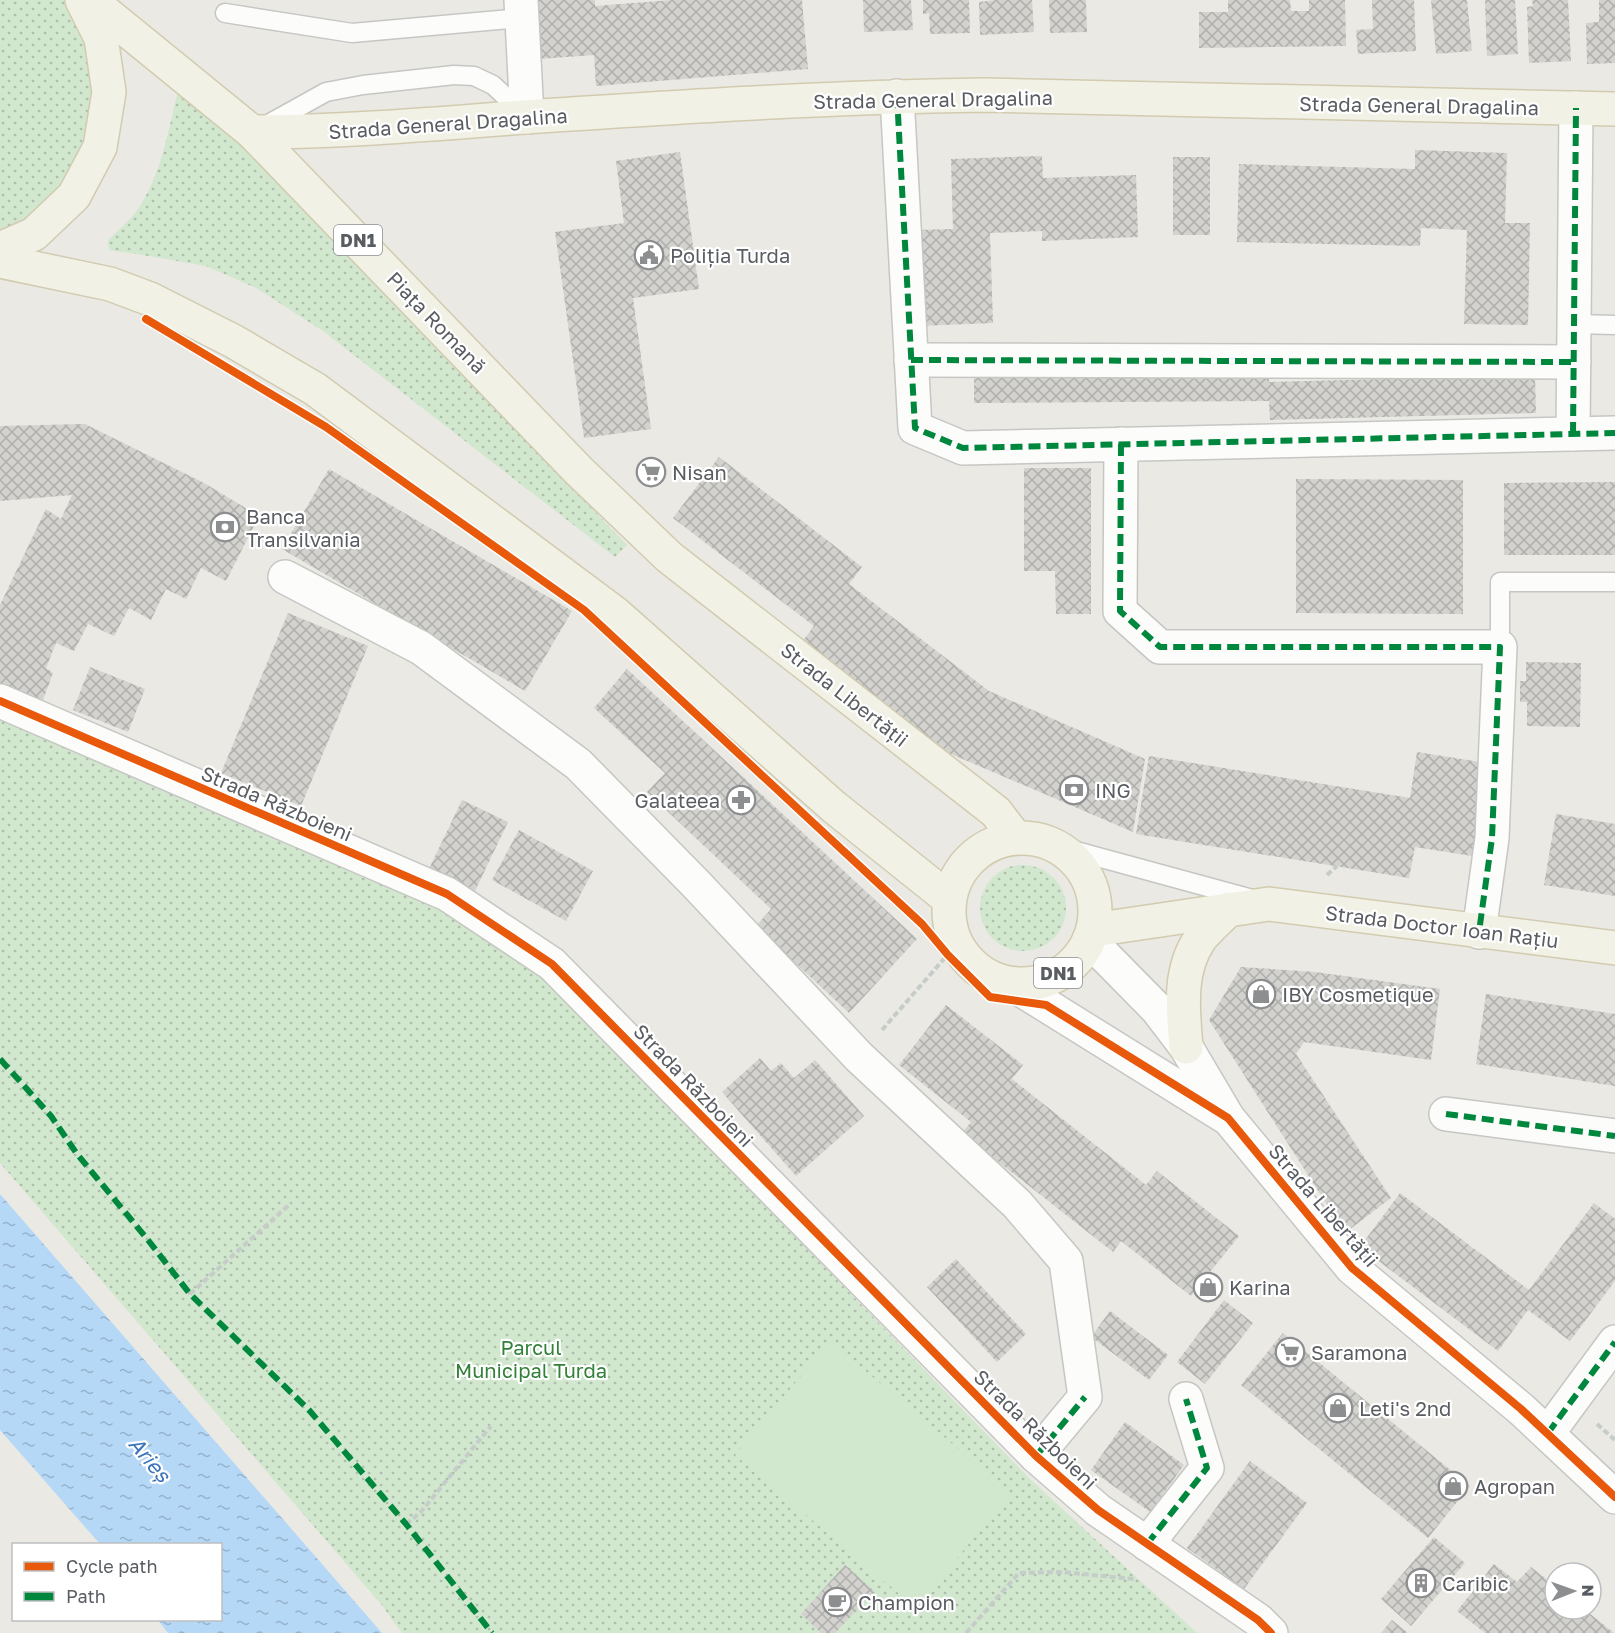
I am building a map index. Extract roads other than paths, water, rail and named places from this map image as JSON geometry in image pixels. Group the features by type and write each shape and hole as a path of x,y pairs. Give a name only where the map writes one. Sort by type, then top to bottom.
{"main road":[{"path":"0,249 34,234 74,196 100,147 110,92 101,38 81,0"},
{"name":"Piața Romană","path":"90,0 252,132 579,471 669,557"},
{"name":"Strada General Dragalina","path":"252,132 325,132 527,117 897,96 983,95 1615,109"},
{"path":"0,261 110,284 150,299 269,361 315,389 616,615 834,807 949,899"},
{"name":"Strada Libertății","path":"669,557 996,812 1015,837"},
{"name":"DN1","path":"1015,837 1039,838 1061,847 1078,863 1090,883 1095,906 1091,935 1077,960 1048,980 1012,984 990,978 951,953 949,899 960,869 968,861 984,847 1015,837"},
{"name":"Strada Doctor Ioan Rațiu","path":"1091,935 1229,909 1269,904 1615,948"},
{"path":"1186,1047 1182,993 1189,965 1200,939 1229,909"}],"street":[{"path":"521,9 527,117"},
{"path":"897,96 915,428 963,448 1615,433"},
{"path":"1573,434 1576,108"},
{"path":"911,360 1574,362"},
{"path":"1121,444 1120,611 1160,647 1500,647 1492,838 1479,932"},
{"path":"285,577 421,648 578,764 696,884 859,1057 1017,1204 1066,1261 1085,1397 1036,1456"},
{"name":"Strada Războieni","path":"0,701 447,894 552,964 1036,1456 1098,1510 1258,1620 1271,1633"},
{"name":"Strada Libertății","path":"1091,935 1157,1009 1186,1047 1228,1118 1352,1268 1548,1433 1615,1497"},
{"name":"Strada Libertății","path":"1012,984 1228,1118"},
{"path":"1446,1113 1615,1136"},
{"path":"1548,1433 1615,1342"},
{"path":"1147,1544 1207,1468 1186,1399"}],"lane":[{"path":"225,13 352,33 521,9"},
{"path":"252,132 326,92 363,85 454,75 474,76 493,85 527,117"},
{"path":"1574,324 1615,325"},
{"path":"1500,647 1500,582 1615,582"},
{"name":"Strada Doctor Ioan Rațiu","path":"1061,847 1269,904"}],"water":[{"name":"Arieș","path":"0,1194 382,1633 168,1633 159,1621 222,1621 222,1543 99,1543 0,1430"}],"place":[{"name":"Poliția Turda","path":"649,255"},
{"name":"Nisan","path":"651,472"},
{"name":"Banca Transilvania","path":"225,527"},
{"name":"ING","path":"1074,790"},
{"name":"Galateea","path":"741,800"},
{"name":"IBY Cosmetique","path":"1261,994"},
{"name":"Karina","path":"1208,1287"},
{"name":"Saramona","path":"1290,1352"},
{"name":"Leti's 2nd","path":"1338,1408"},
{"name":"Agropan","path":"1453,1486"},
{"name":"Caribic","path":"1421,1583"},
{"name":"Champion","path":"837,1602"}],"park label":[{"name":"Parcul Municipal Turda","path":"531,1358"}]}
